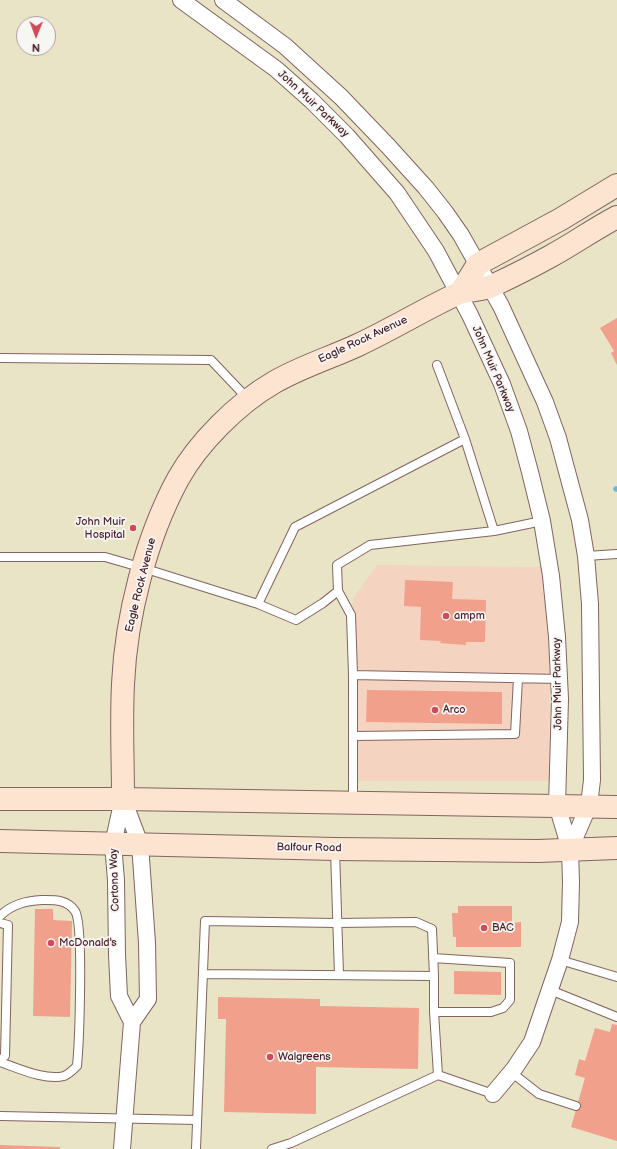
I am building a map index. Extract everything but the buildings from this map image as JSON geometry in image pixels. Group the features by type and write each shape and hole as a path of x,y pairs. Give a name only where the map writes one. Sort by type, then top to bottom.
{"main road":[{"path":"460,293 478,264 561,219 617,185"},
{"name":"Eagle Rock Avenue","path":"123,799 123,684 132,616 143,568 154,534 178,479 213,433 237,409 278,380 361,344 460,293 491,287 551,256 617,217"},
{"path":"0,799 123,799 589,805 617,807"},
{"name":"Balfour Road","path":"0,841 335,849 538,851 617,848"}],"street":[{"name":"John Muir Parkway","path":"181,0 276,69 312,101 347,136 397,193 436,251 460,293 502,384 530,472 542,521 551,576 557,637 560,679 556,805 570,849 570,922 560,960 532,1042 511,1072 493,1094"},
{"name":"John Muir Parkway","path":"223,0 284,46 341,97 426,188 461,235 478,264 491,287 534,376 558,438 580,520 586,556 590,604 592,780 589,805 570,849"},
{"name":"Cortona Way","path":"123,799 113,844 116,880 119,996 132,1022"},
{"path":"122,1149 132,1022 148,998 147,943 140,844 123,799"}],"lane":[{"path":"0,358 211,360 249,400"},
{"path":"437,365 465,439 494,531"},
{"path":"258,604 295,527 465,439"},
{"path":"353,803 354,675 351,615 338,591 337,565 370,546 494,531 542,521"},
{"path":"586,556 617,554"},
{"path":"0,557 105,557 258,604 296,620 323,603 338,591"},
{"path":"354,675 560,679"},
{"path":"354,736 515,734 518,678"},
{"path":"335,849 336,923 339,975"},
{"path":"0,916 6,910 28,900 63,901 70,905 78,916 80,945 77,1066 64,1076 46,1077 0,1061 5,1056 8,925 0,923"},
{"path":"196,1149 205,921 336,923 416,922 432,929 434,1012 438,1075"},
{"path":"433,958 510,963 510,1000 503,1008 491,1012 434,1012"},
{"path":"560,960 617,977"},
{"path":"203,974 434,976"},
{"path":"550,990 617,1017"},
{"path":"511,1072 539,1094 576,1106"},
{"path":"272,1149 291,1143 438,1075 493,1094"},
{"path":"0,1116 197,1120"}],"shaded area":[{"path":"377,565 542,567 550,666 549,781 349,781 353,599"}],"place":[{"name":"John Muir Hospital","path":"133,528"},
{"name":"ampm","path":"446,616"},
{"name":"Arco","path":"435,710"},
{"name":"BAC","path":"484,928"},
{"name":"McDonald's","path":"51,943"},
{"name":"Walgreens","path":"270,1057"}]}
